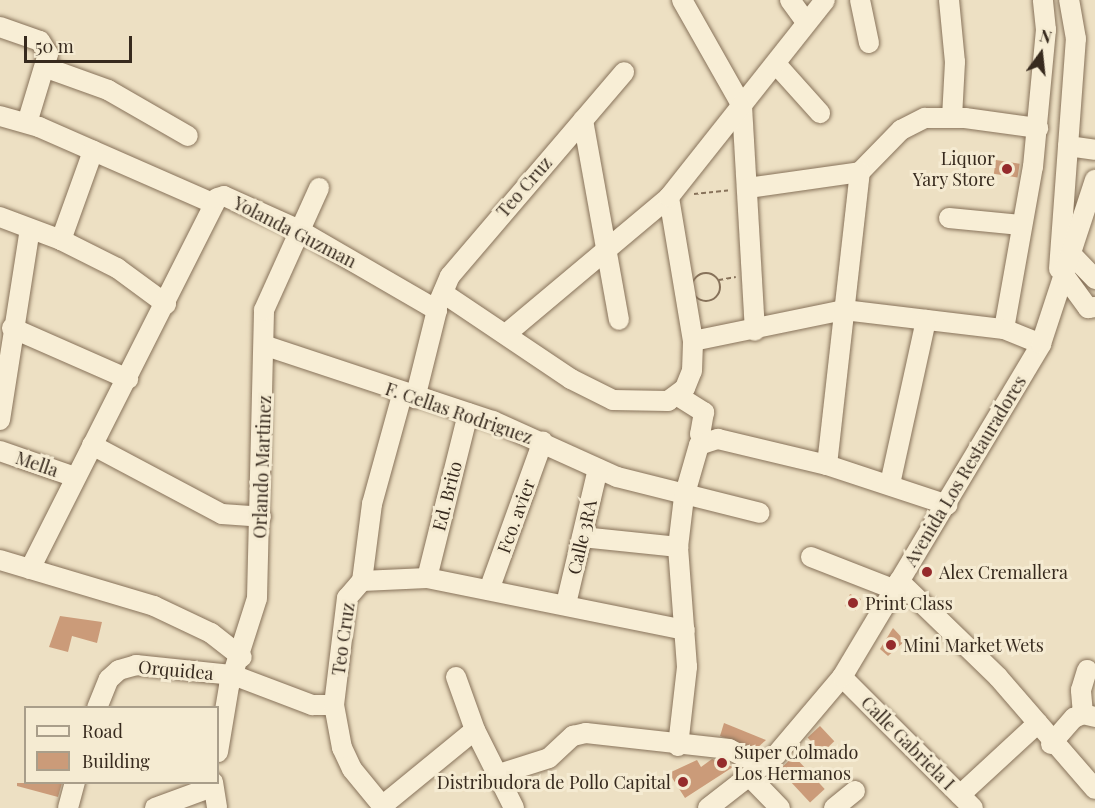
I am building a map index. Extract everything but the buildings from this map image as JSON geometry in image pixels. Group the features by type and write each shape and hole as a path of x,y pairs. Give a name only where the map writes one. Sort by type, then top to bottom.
{"street":[{"path":"682,0 742,106 755,331"},
{"path":"790,0 806,22"},
{"path":"506,334 669,196 825,0"},
{"path":"860,0 869,43"},
{"path":"949,0 955,62 952,118"},
{"path":"1004,329 1038,129 1043,0"},
{"path":"1069,0 1076,39 1061,283 1088,308 1095,307"},
{"path":"0,27 40,41 48,54 47,68 27,123"},
{"path":"776,64 820,113"},
{"path":"47,68 108,90 188,136"},
{"name":"Teo Cruz","path":"383,807 352,769 342,748 334,705 346,598 362,581 372,504 437,310 463,260 624,72"},
{"name":"Yolanda Guzman","path":"0,116 27,123 212,203 224,196 297,229 437,310 506,334 571,379 613,400 645,403 678,396"},
{"path":"748,188 860,172 901,130 926,118 952,118 1038,129"},
{"path":"583,120 619,320"},
{"path":"1068,146 1095,150"},
{"path":"61,240 93,152"},
{"path":"827,465 860,172"},
{"name":"Avenida Los Restauradores","path":"708,808 733,799 842,677 896,585 948,505 1041,344 1071,254 1089,223 1095,180"},
{"name":"Orlando Martinez","path":"219,747 233,675 242,657 257,598 266,346 265,305 297,229 319,188"},
{"path":"669,196 693,340 692,372 678,396 704,412 700,434 707,441 827,465 948,505"},
{"path":"30,569 75,477 166,304 212,203"},
{"path":"0,217 61,240 117,268 166,304"},
{"path":"949,218 1021,225"},
{"path":"0,420 12,328 30,229"},
{"path":"1071,254 1095,279"},
{"path":"693,340 755,331 844,310 1004,329 1041,344"},
{"path":"890,484 926,320"},
{"path":"12,328 128,379"},
{"name":"F. Cellas Rodriguez","path":"266,346 409,396 468,413 543,441 598,469 684,497 760,513"},
{"name":"Ed. Brito","path":"427,578 468,413"},
{"name":"Fco. avier","path":"489,590 543,441"},
{"path":"678,746 687,667 678,547 684,497 695,454 707,441"},
{"path":"92,445 222,514 261,517"},
{"name":"Mella","path":"0,451 75,477"},
{"name":"Calle 3RA","path":"566,604 598,469"},
{"path":"582,537 678,547"},
{"path":"811,557 896,585 1038,723 1052,744 1095,789"},
{"path":"0,560 154,606 211,633 242,657"},
{"path":"362,581 427,578 566,604 686,630"},
{"name":"Orquidea","path":"98,706 109,679 119,670 136,665 233,675 312,705 334,705"},
{"path":"1052,744 1089,715 1081,690 1087,670"},
{"path":"456,677 475,730 514,808"},
{"name":"Calle Gabriela I","path":"842,677 967,802"},
{"path":"967,802 1038,723"},
{"path":"383,807 475,730"},
{"path":"499,774 549,758 573,736 586,733 678,746 729,749 756,772 780,808"},
{"path":"68,808 75,784"},
{"path":"155,808 212,785 216,808"},
{"path":"834,808 855,791"}],"path":[{"path":"669,196 748,188"},
{"path":"701,274 711,274 720,290 714,299 702,300 693,293 693,282 701,274"}],"place":[{"name":"Liquor Yary Store","path":"1007,169"},
{"name":"Alex Cremallera","path":"927,572"},
{"name":"Print Class","path":"853,603"},
{"name":"Mini Market Wets","path":"891,645"},
{"name":"Super Colmado Los Hermanos","path":"722,763"},
{"name":"Distribudora de Pollo Capital","path":"683,782"}]}
